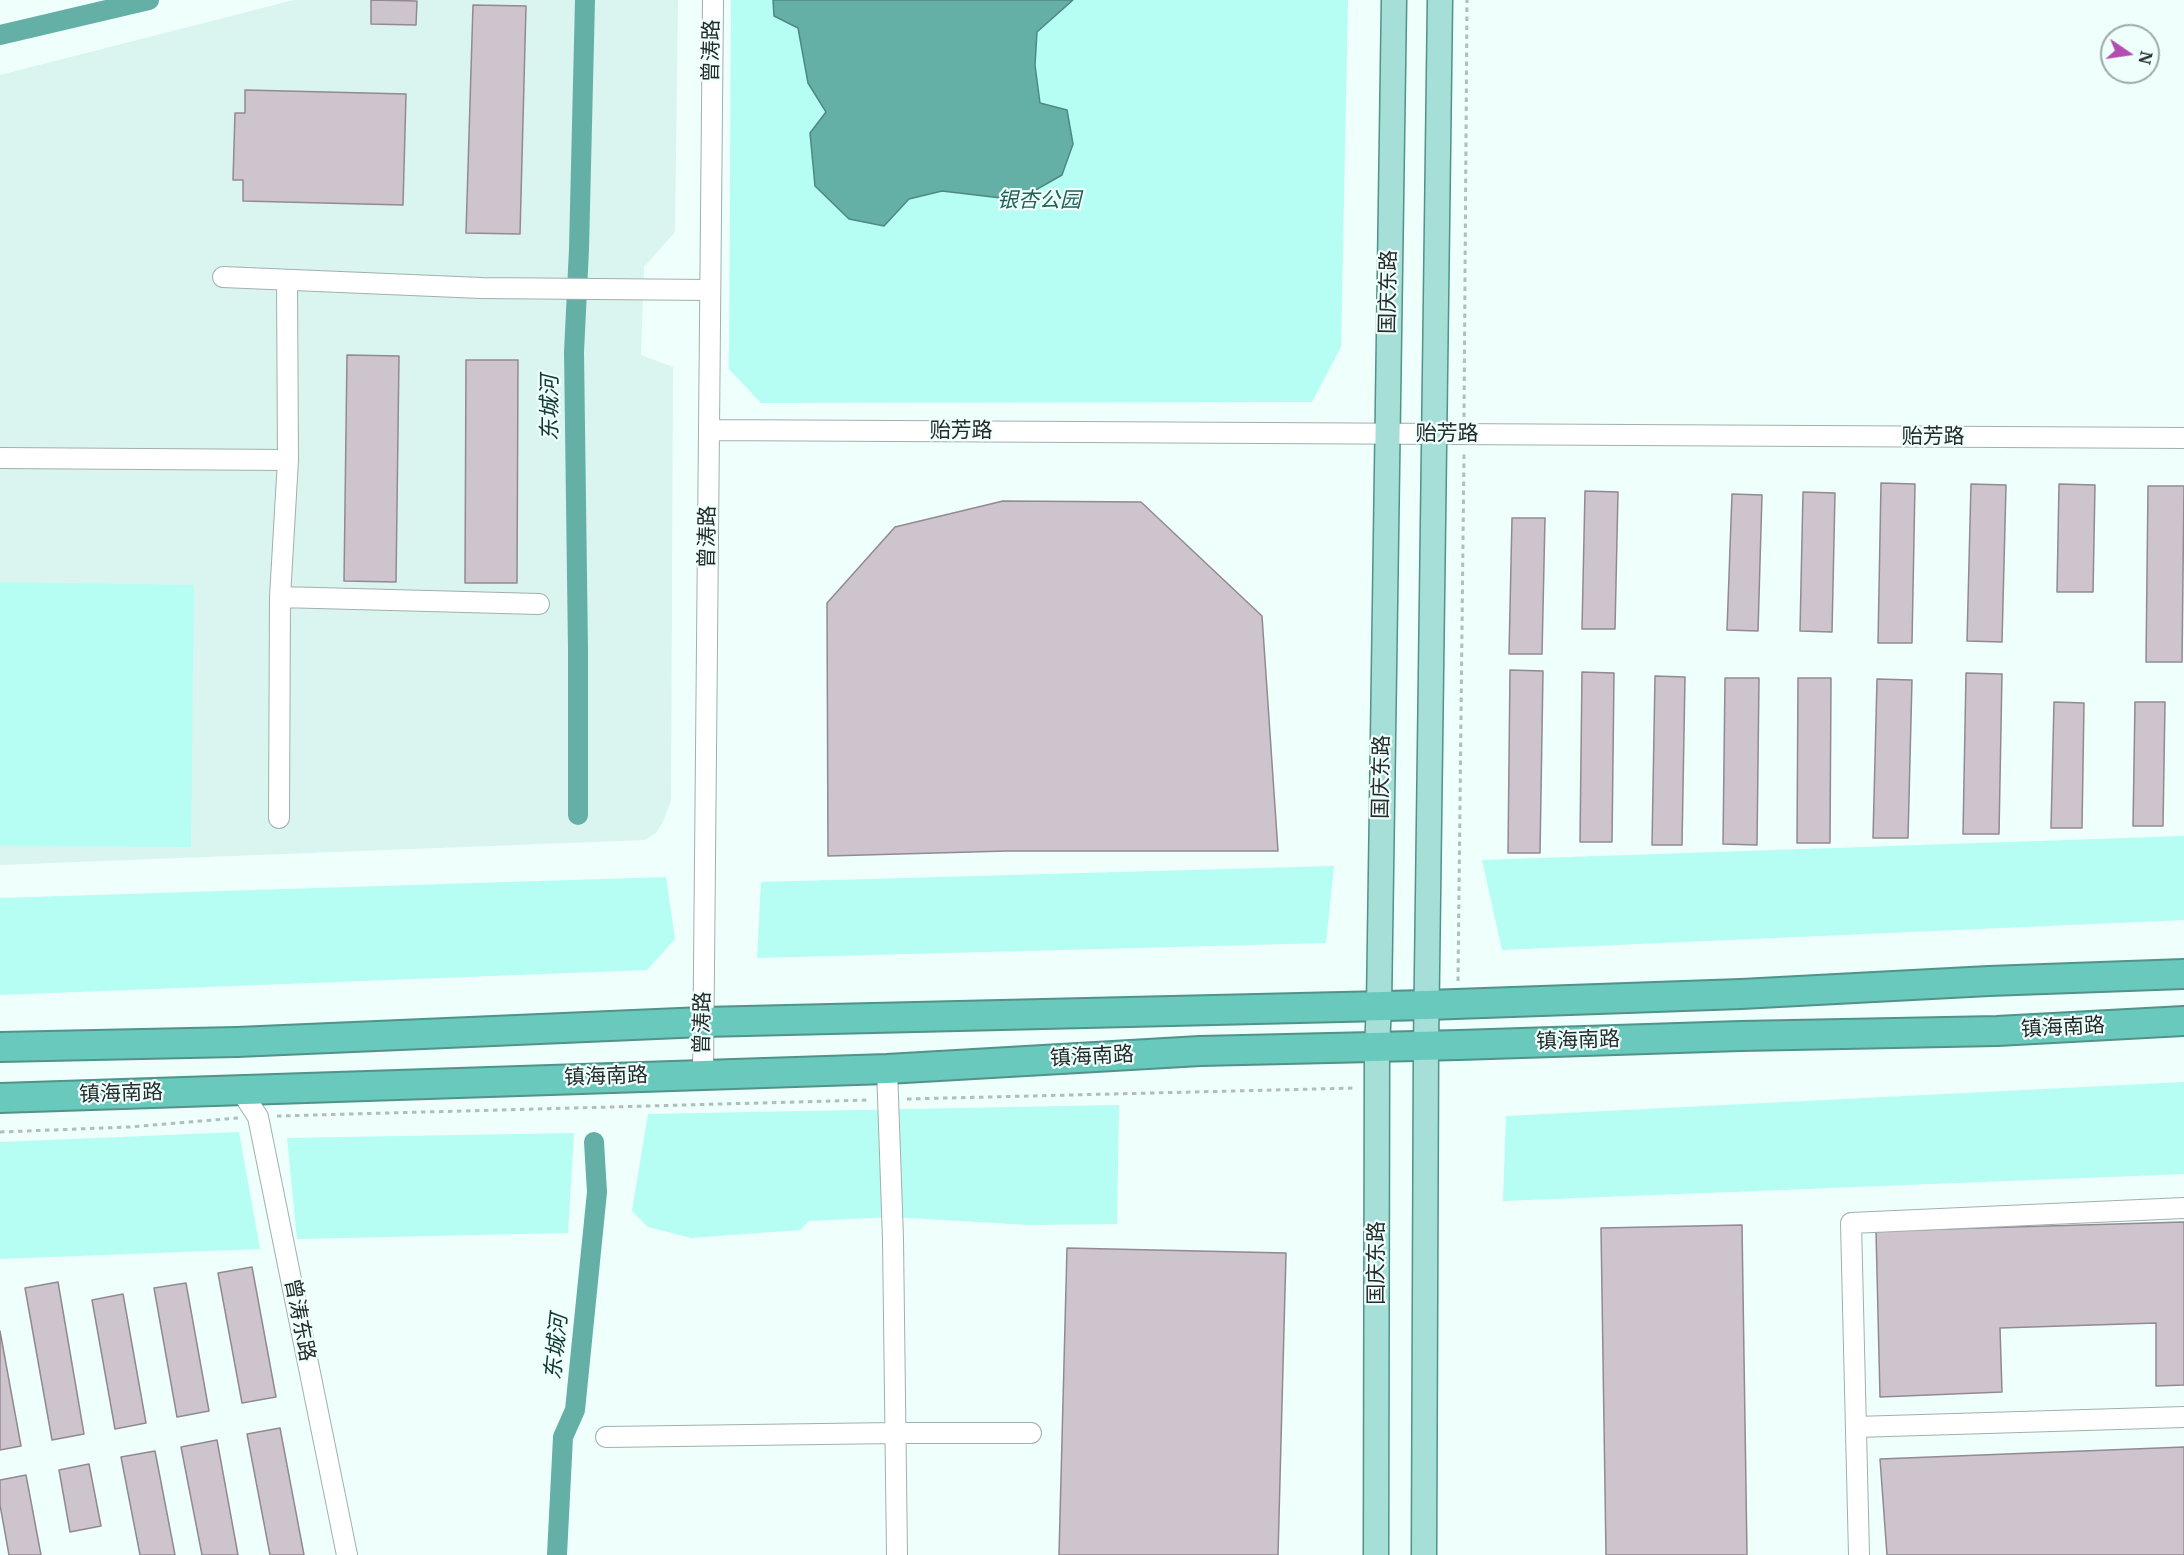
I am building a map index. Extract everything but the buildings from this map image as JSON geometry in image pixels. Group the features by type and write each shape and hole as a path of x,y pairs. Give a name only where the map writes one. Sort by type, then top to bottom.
{"highway":[{"name":"镇海南路","path":"0,1047 237,1041 703,1022 1458,1004 2184,974"},
{"name":"镇海南路","path":"0,1098 887,1069 1200,1051 1997,1031 2184,1021"}],"main road":[{"name":"国庆东路","path":"1376,1555 1377,1047 1394,0"},
{"path":"1424,1555 1426,1005 1436,434 1440,0"}],"street":[{"name":"曾涛路","path":"703,1074 713,0"},
{"path":"223,277 481,288 710,290"},
{"path":"279,818 280,597 288,460 286,281"},
{"name":"贻芳路","path":"709,430 2184,438"},
{"path":"0,458 288,460"},
{"path":"280,597 539,604"},
{"path":"887,1069 893,1239 897,1555"},
{"name":"曾涛东路","path":"240,1089 258,1117 347,1555"},
{"path":"1859,1555 1851,1223 2184,1208"},
{"path":"1856,1428 2184,1417"},
{"path":"606,1437 1031,1433"}],"path":[{"path":"1458,1004 1467,0"},
{"path":"0,1132 129,1127 258,1117 1377,1087"}],"shaded area":[{"path":"294,0 678,0 675,232 644,267 641,355 673,367 671,800 664,820 656,833 645,840 0,865 0,75"},
{"path":"773,0 1073,0 1037,32 1035,65 1040,103 1067,110 1073,144 1062,175 1018,200 942,191 909,199 884,226 849,219 815,186 810,133 826,112 808,83 798,28 774,16"}],"green space":[{"name":"银杏公园","path":"731,0 1348,0 1341,347 1312,402 761,403 729,369"},
{"path":"0,582 194,585 191,847 0,846"},
{"path":"2184,836 2184,920 1502,950 1482,860"},
{"path":"1334,866 1326,943 757,958 761,882"},
{"path":"666,877 675,939 647,970 0,995 0,898"},
{"path":"2184,1082 2184,1174 1503,1201 1506,1116"},
{"path":"1119,1105 1117,1224 1029,1225 893,1217 809,1221 800,1230 691,1238 648,1227 632,1211 648,1114"},
{"path":"239,1132 260,1249 0,1259 0,1142"},
{"path":"574,1133 568,1233 297,1239 287,1138"}],"waterway":[{"path":"0,35 149,0"},
{"name":"东城河","path":"578,815 574,352 585,0"},
{"name":"东城河","path":"557,1555 563,1437 575,1410 597,1192 594,1142"}]}
